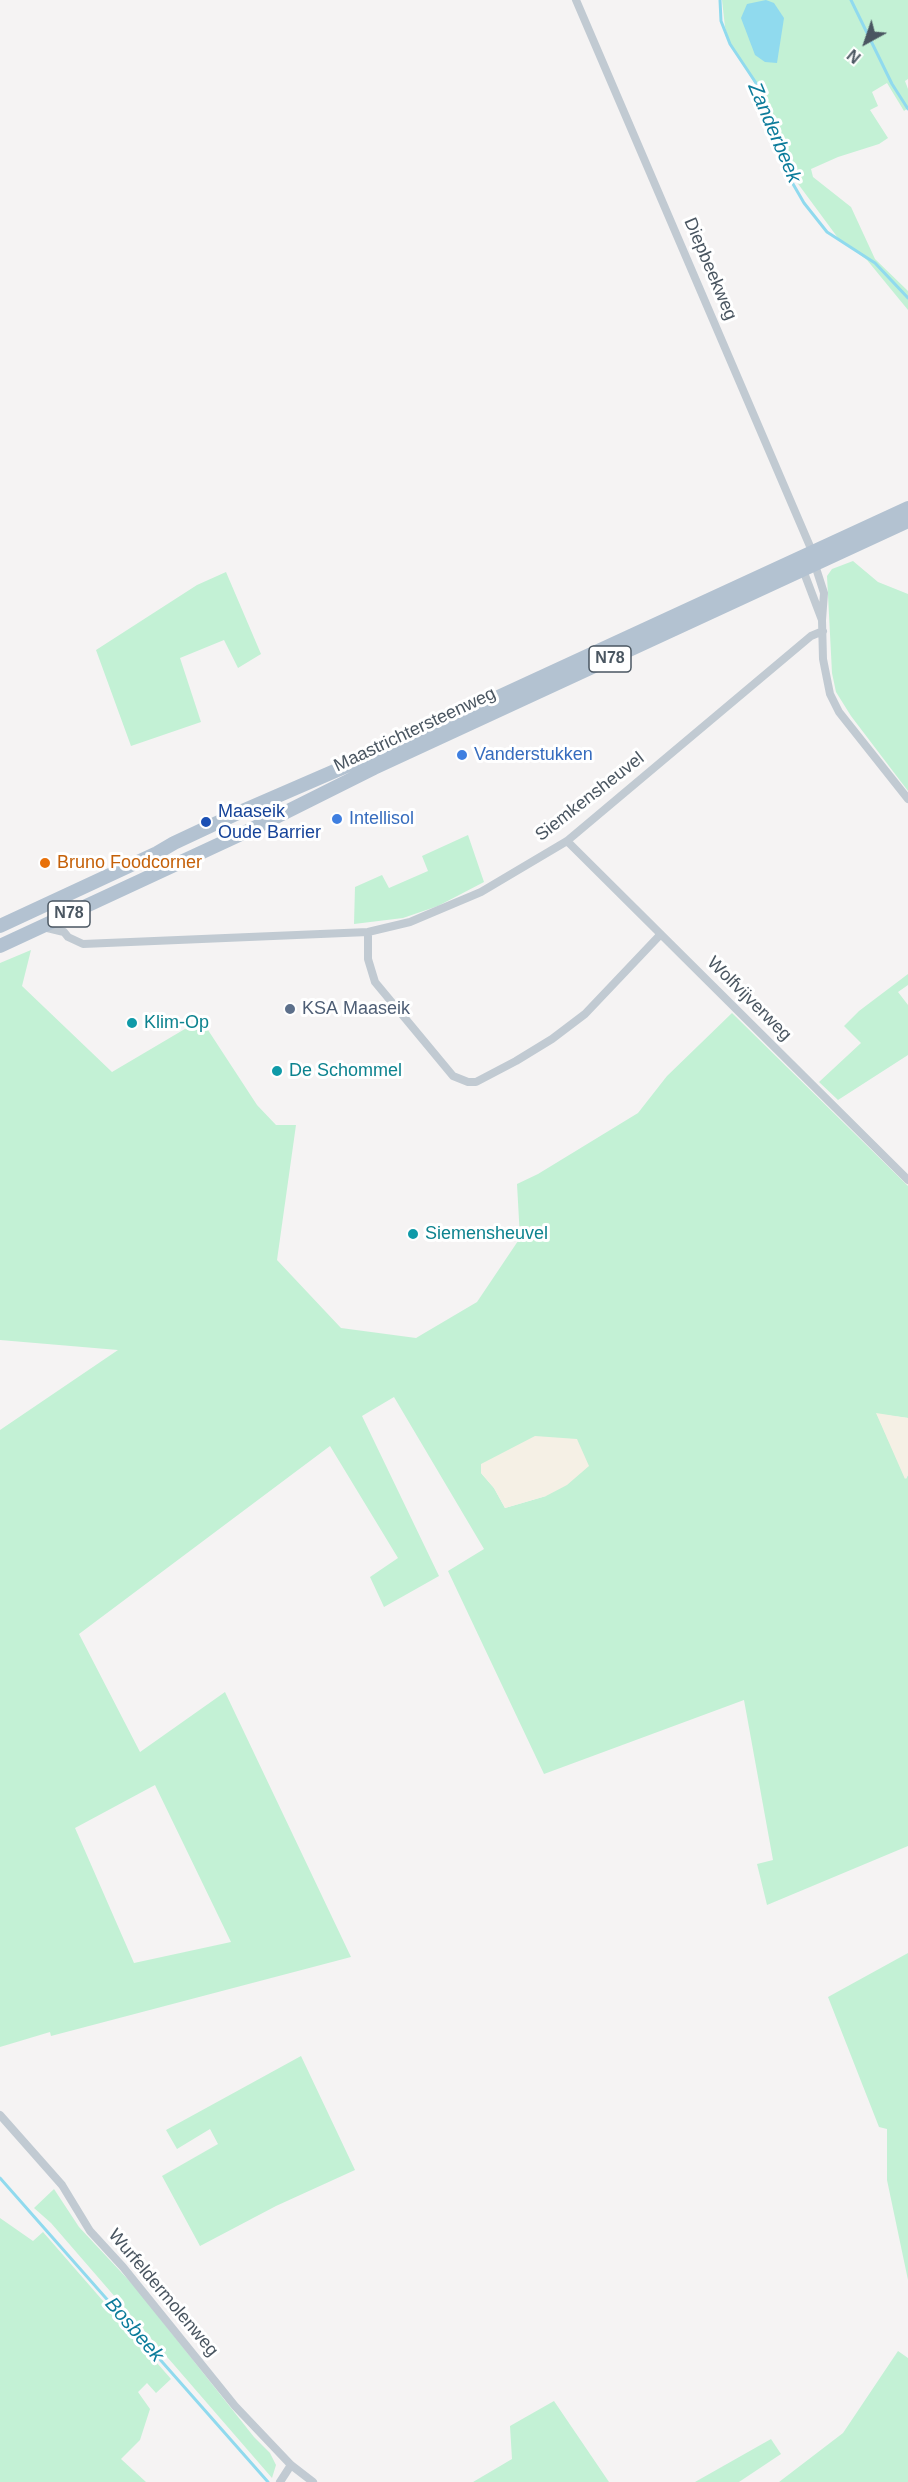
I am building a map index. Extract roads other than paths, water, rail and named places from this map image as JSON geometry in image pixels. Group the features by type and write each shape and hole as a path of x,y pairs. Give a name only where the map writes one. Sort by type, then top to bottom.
{"main road":[{"name":"N78","path":"846,543 908,508"},
{"name":"N78","path":"846,543 908,521"},
{"name":"Maastrichtersteenweg","path":"0,946 238,835 846,543"},
{"name":"Maastrichtersteenweg","path":"0,926 238,813 810,562"},
{"path":"238,813 243,817 245,825 238,835"}],"street":[{"name":"Diepbeekweg","path":"576,0 810,562"},
{"path":"810,562 822,620 825,676 830,694 839,712 908,799"},
{"path":"810,562 824,593 822,620"},
{"name":"Siemkensheuvel","path":"41,927 64,932 68,937 83,944 368,932 410,922 482,892 567,841 811,636 823,631"},
{"name":"Wolfvijverweg","path":"567,841 908,1180"},
{"path":"64,932 68,915"},
{"path":"368,932 368,959 375,982 453,1076 468,1082 476,1082 516,1061 552,1039 585,1014 660,935"},
{"name":"Wurfeldermolenweg","path":"0,2115 62,2185 90,2231 123,2267 235,2406 291,2465 312,2482"},
{"path":"280,2482 291,2465"}],"water":[{"path":"766,0 774,3 784,18 777,63 765,62 755,55 741,18 747,4"}],"waterway":[{"name":"Zanderbeek","path":"720,0 721,21 730,44 762,92 774,127 777,148 789,177 804,203 827,232 875,263 908,298"},
{"path":"851,0 892,84 908,109"},
{"name":"Bosbeek","path":"0,2178 268,2482"}],"place":[{"name":"Vanderstukken","path":"462,755"},
{"name":"Intellisol","path":"337,819"},
{"name":"Maaseik Oude Barrier","path":"206,822"},
{"name":"Bruno Foodcorner","path":"45,863"},
{"name":"KSA Maaseik","path":"290,1009"},
{"name":"Klim-Op","path":"132,1023"},
{"name":"De Schommel","path":"277,1071"},
{"name":"Siemensheuvel","path":"413,1234"}]}
